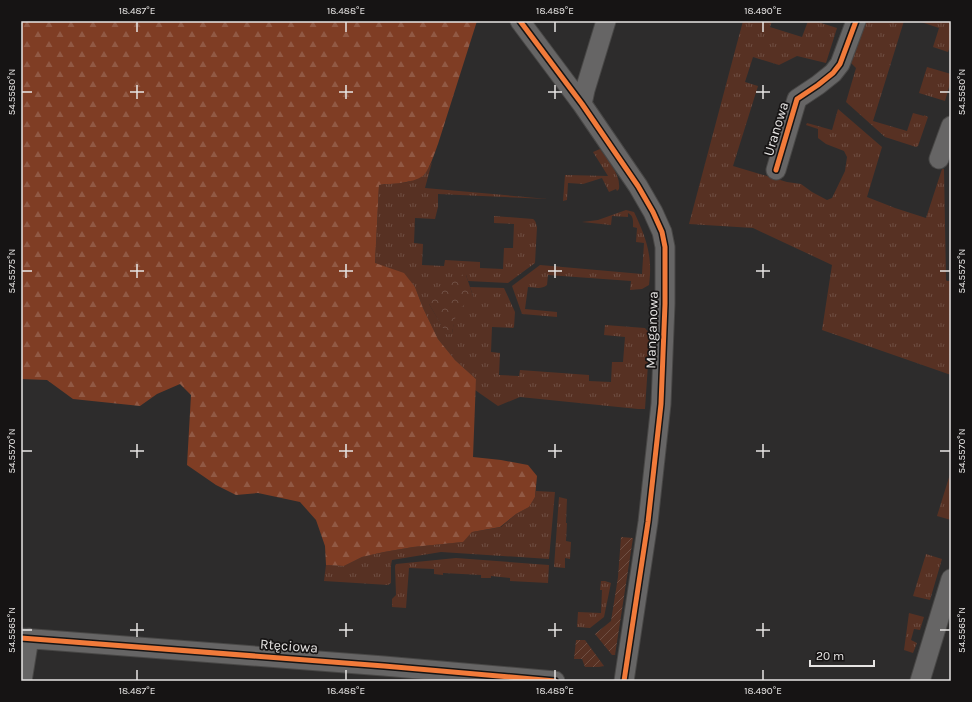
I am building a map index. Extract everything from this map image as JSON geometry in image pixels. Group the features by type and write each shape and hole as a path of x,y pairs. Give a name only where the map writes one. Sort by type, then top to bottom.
{"street":[{"name":"Manganowa","path":"520,21 582,104 638,186 653,212 662,232 665,248 666,269 661,404 648,522 624,681"},
{"path":"582,104 606,21"},
{"name":"Uranowa","path":"776,170 798,99 818,85 840,64 856,21"},
{"path":"940,159 951,126"},
{"path":"920,681 951,580"},
{"name":"Rtęciowa","path":"22,681 25,638 376,665 555,681"}],"green space":[{"path":"21,21 477,21 438,144 432,161 425,174 418,179 402,183 379,185 375,263 404,273 415,287 438,339 455,360 476,379 473,457 528,465 537,476 535,497 529,507 516,514 500,527 472,532 463,542 413,547 384,552 362,557 344,566 326,565 325,546 316,520 300,502 258,493 236,495 216,485 187,465 191,395 180,384 157,394 140,406 73,399 47,380 21,379"},
{"path":"743,21 772,21 770,27 802,37 808,21 815,21 837,28 826,63 797,56 779,65 753,57 745,82 758,86 733,166 787,182 801,184 827,200 832,198 845,171 847,157 844,151 826,144 818,138 818,129 806,125 807,123 832,130 838,109 882,147 867,197 926,218 942,169 944,169 946,280 951,281 951,375 822,330 832,265 753,228 689,224"},
{"path":"863,21 904,21 873,121 907,131 913,113 928,117 918,146 916,147 885,137 846,102 856,68 850,62"},
{"path":"918,21 951,21 951,44 948,52 933,47 939,28"},
{"path":"927,67 951,74 951,80 945,101 919,93"},
{"path":"600,149 616,173 619,189 617,191 616,189 609,192 602,178 583,184 568,183 567,200 563,201 565,175 608,176 593,152"},
{"path":"432,162 425,188 548,199 438,194 438,207 435,219 415,218 414,243 423,244 422,265 444,266 445,260 480,262 480,268 503,269 504,248 513,248 514,224 494,223 494,216 533,219 537,227 535,263 508,283 468,281 466,275 429,304 447,334 452,333 456,310 473,296 470,287 504,288 515,312 513,328 492,327 491,352 500,353 499,375 519,376 520,370 589,375 589,381 611,382 612,362 623,362 625,337 604,335 605,325 645,328 650,334 645,409 520,397 498,406 475,390 476,379 455,360 438,339 415,287 375,264 379,185 408,182 424,175"},
{"path":"626,210 634,212 648,247 650,265 649,285 642,289 630,290 631,281 548,275 547,285 545,287 528,287 525,309 557,312 557,317 522,314 512,286 540,265 642,274 644,243 636,242 637,228 633,227 633,219 630,214 628,213 628,217 612,216 611,225 582,222 598,220"},
{"path":"464,274 466,275 473,299 457,310 452,333 447,335 429,304 429,292"},
{"path":"951,471 951,520 937,516"},
{"path":"536,491 555,492 549,559 441,552 392,560 391,583 388,585 324,581 326,565 344,566 362,557 384,552 413,547 462,542 472,532 501,527 516,514 529,507 535,497"},
{"path":"559,497 567,499 566,541 571,542 570,559 565,558 565,568 554,567"},
{"path":"621,537 633,538 615,655 612,655 595,634 611,621 618,577"},
{"path":"926,554 942,559 930,600 913,596"},
{"path":"456,558 549,565 548,583 510,581 510,578 491,576 491,578 481,578 481,575 443,573 443,575 434,574 434,569 409,568 406,608 392,607 392,599 396,595 396,564"},
{"path":"601,581 611,583 604,617 590,628 577,627 578,612 601,613"},
{"path":"909,613 924,617 920,630 914,629 911,640 917,643 913,653 904,650"},
{"path":"576,640 585,640 604,666 585,667 582,659 574,659"}],"cycle path":[{"path":"520,21 582,104 638,186 653,212 662,232 665,247 665,304 661,404 648,522 624,681"},
{"path":"776,170 797,99 833,73 840,64 856,21"},
{"path":"21,638 384,666 555,681"}]}
